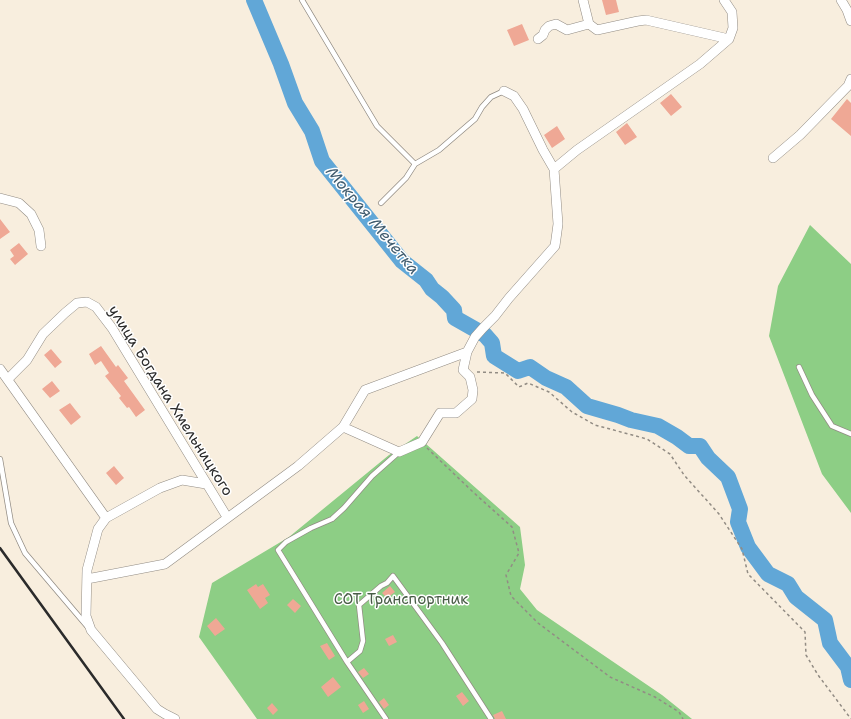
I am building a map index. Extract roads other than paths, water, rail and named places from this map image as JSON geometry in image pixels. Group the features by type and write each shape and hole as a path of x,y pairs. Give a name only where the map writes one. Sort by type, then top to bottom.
{"street":[{"path":"583,0 589,24 597,30 638,20 646,20 729,39"},
{"path":"554,169 577,150 700,64 729,39 733,28 732,12 724,0"},
{"path":"841,0 851,21"},
{"path":"538,39 543,35 549,26 556,24 567,30 589,24"},
{"path":"773,158 800,135 848,86 851,79"},
{"path":"343,427 398,452 422,442 440,413 456,413 472,399 473,390 470,377 463,370 467,352 475,338 495,316 508,298 555,246 558,224 554,169 523,109 514,96 504,91"},
{"path":"0,198 19,203 31,214 39,230 41,246"},
{"name":"улица Богдана Хмельницкого","path":"8,379 27,360 43,334 77,303 87,302 96,307 112,328 227,517"},
{"path":"87,579 165,564 298,466 343,427 365,390 467,352"},
{"path":"0,369 106,518"},
{"path":"175,719 158,709 91,630 86,616 87,570 98,529 106,518 160,488 182,480 206,484"}],"lane":[{"path":"302,0 377,126 415,164"},
{"path":"381,203 406,178 415,164 439,150 475,119 482,107 491,97 504,91"},
{"path":"799,367 812,395 832,426 851,434"},
{"path":"386,719 347,662 278,550 286,542 305,531 332,519 344,508 372,476 398,452"},
{"path":"0,459 11,523 25,553 91,630"},
{"path":"347,662 360,651 363,641 359,605 381,586 387,583 393,576 442,643 492,719"}],"waterway":[{"name":"Мокрая Мечетка","path":"254,0 281,64 295,103 312,131 322,161 402,261 426,280 432,289 442,297 454,310 455,318 485,335 492,343 494,356 518,371 530,367 546,378 566,387 587,406 631,420 658,426 689,446 700,446 708,458 728,477 740,509 738,522 748,547 768,574 788,584 796,597 825,620 830,643 848,667 851,680"}],"railway":[{"path":"0,548 124,719"}],"park label":[{"name":"СОТ Транспортник","path":"401,600"}]}
